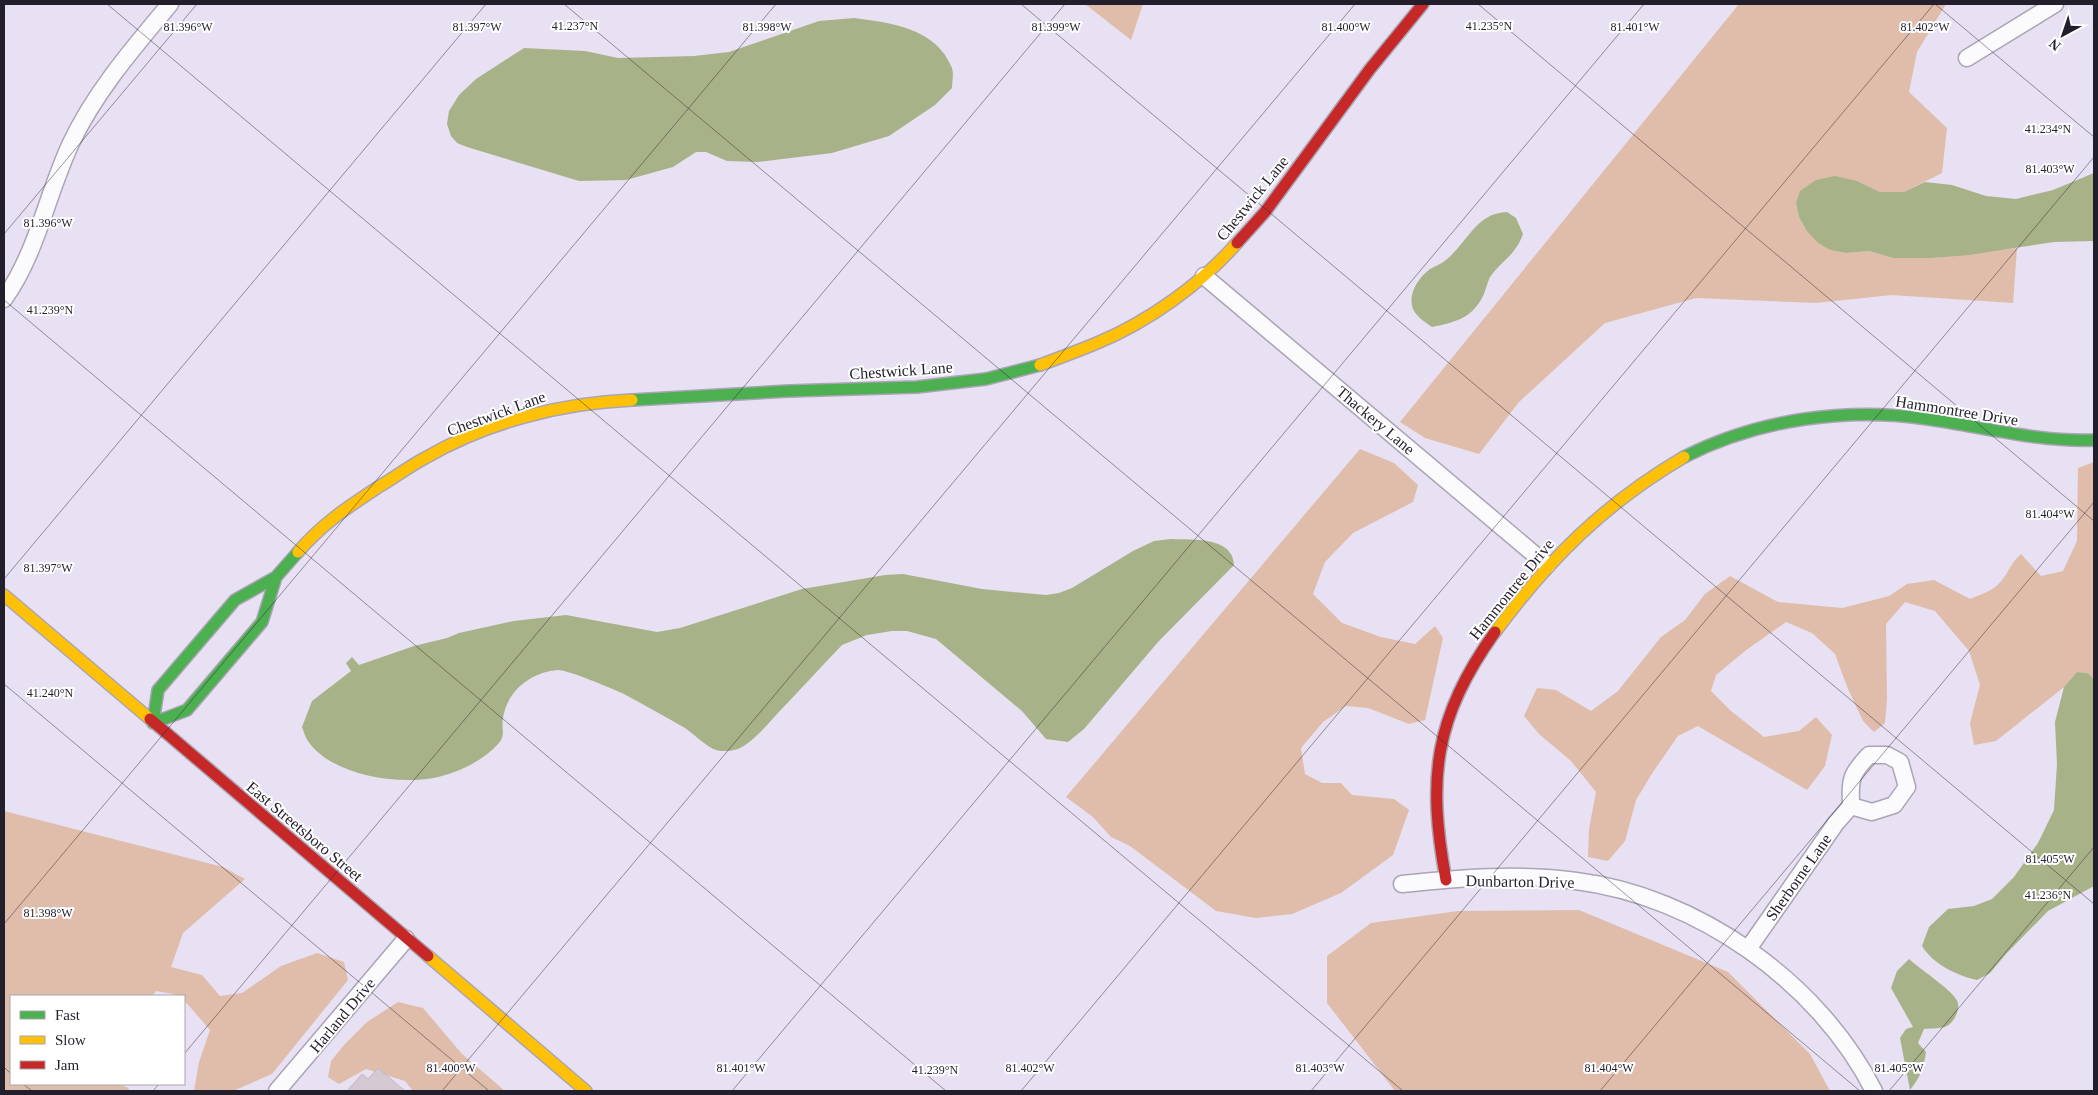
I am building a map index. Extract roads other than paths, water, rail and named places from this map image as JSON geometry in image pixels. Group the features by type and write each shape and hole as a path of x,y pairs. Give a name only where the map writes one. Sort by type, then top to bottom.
{"street":[{"path":"4,299 23,266 41,224 55,182 81,124 97,96 170,4"},
{"name":"Chestwick Lane","path":"276,577 262,622 187,710 153,723 158,690 235,600 276,577 304,545 334,516 381,484 434,453 468,437 510,421 559,408 605,401 789,391 917,387 986,379 1039,365 1098,343 1136,324 1204,276 1224,258 1265,212 1370,69 1423,4"},
{"path":"1967,58 2054,4"},
{"name":"Thackery Lane","path":"1204,276 1547,565"},
{"name":"Hammontree Drive","path":"1446,880 1439,842 1436,803 1438,763 1444,731 1454,700 1469,669 1494,632 1547,565 1598,516 1628,491 1697,451 1734,436 1775,424 1817,417 1859,414 1902,416 1944,421 2034,439 2063,441 2094,440"},
{"name":"East Streetsboro Street","path":"4,595 586,1091"},
{"name":"Sherborne Lane","path":"1748,949 1836,823 1851,806"},
{"name":"Dunbarton Drive","path":"1402,884 1508,877 1553,878 1602,885 1651,899 1674,908 1698,919 1748,949 1781,975 1813,1007 1853,1057 1874,1091"},
{"name":"Harland Drive","path":"277,1091 406,939"}]}
